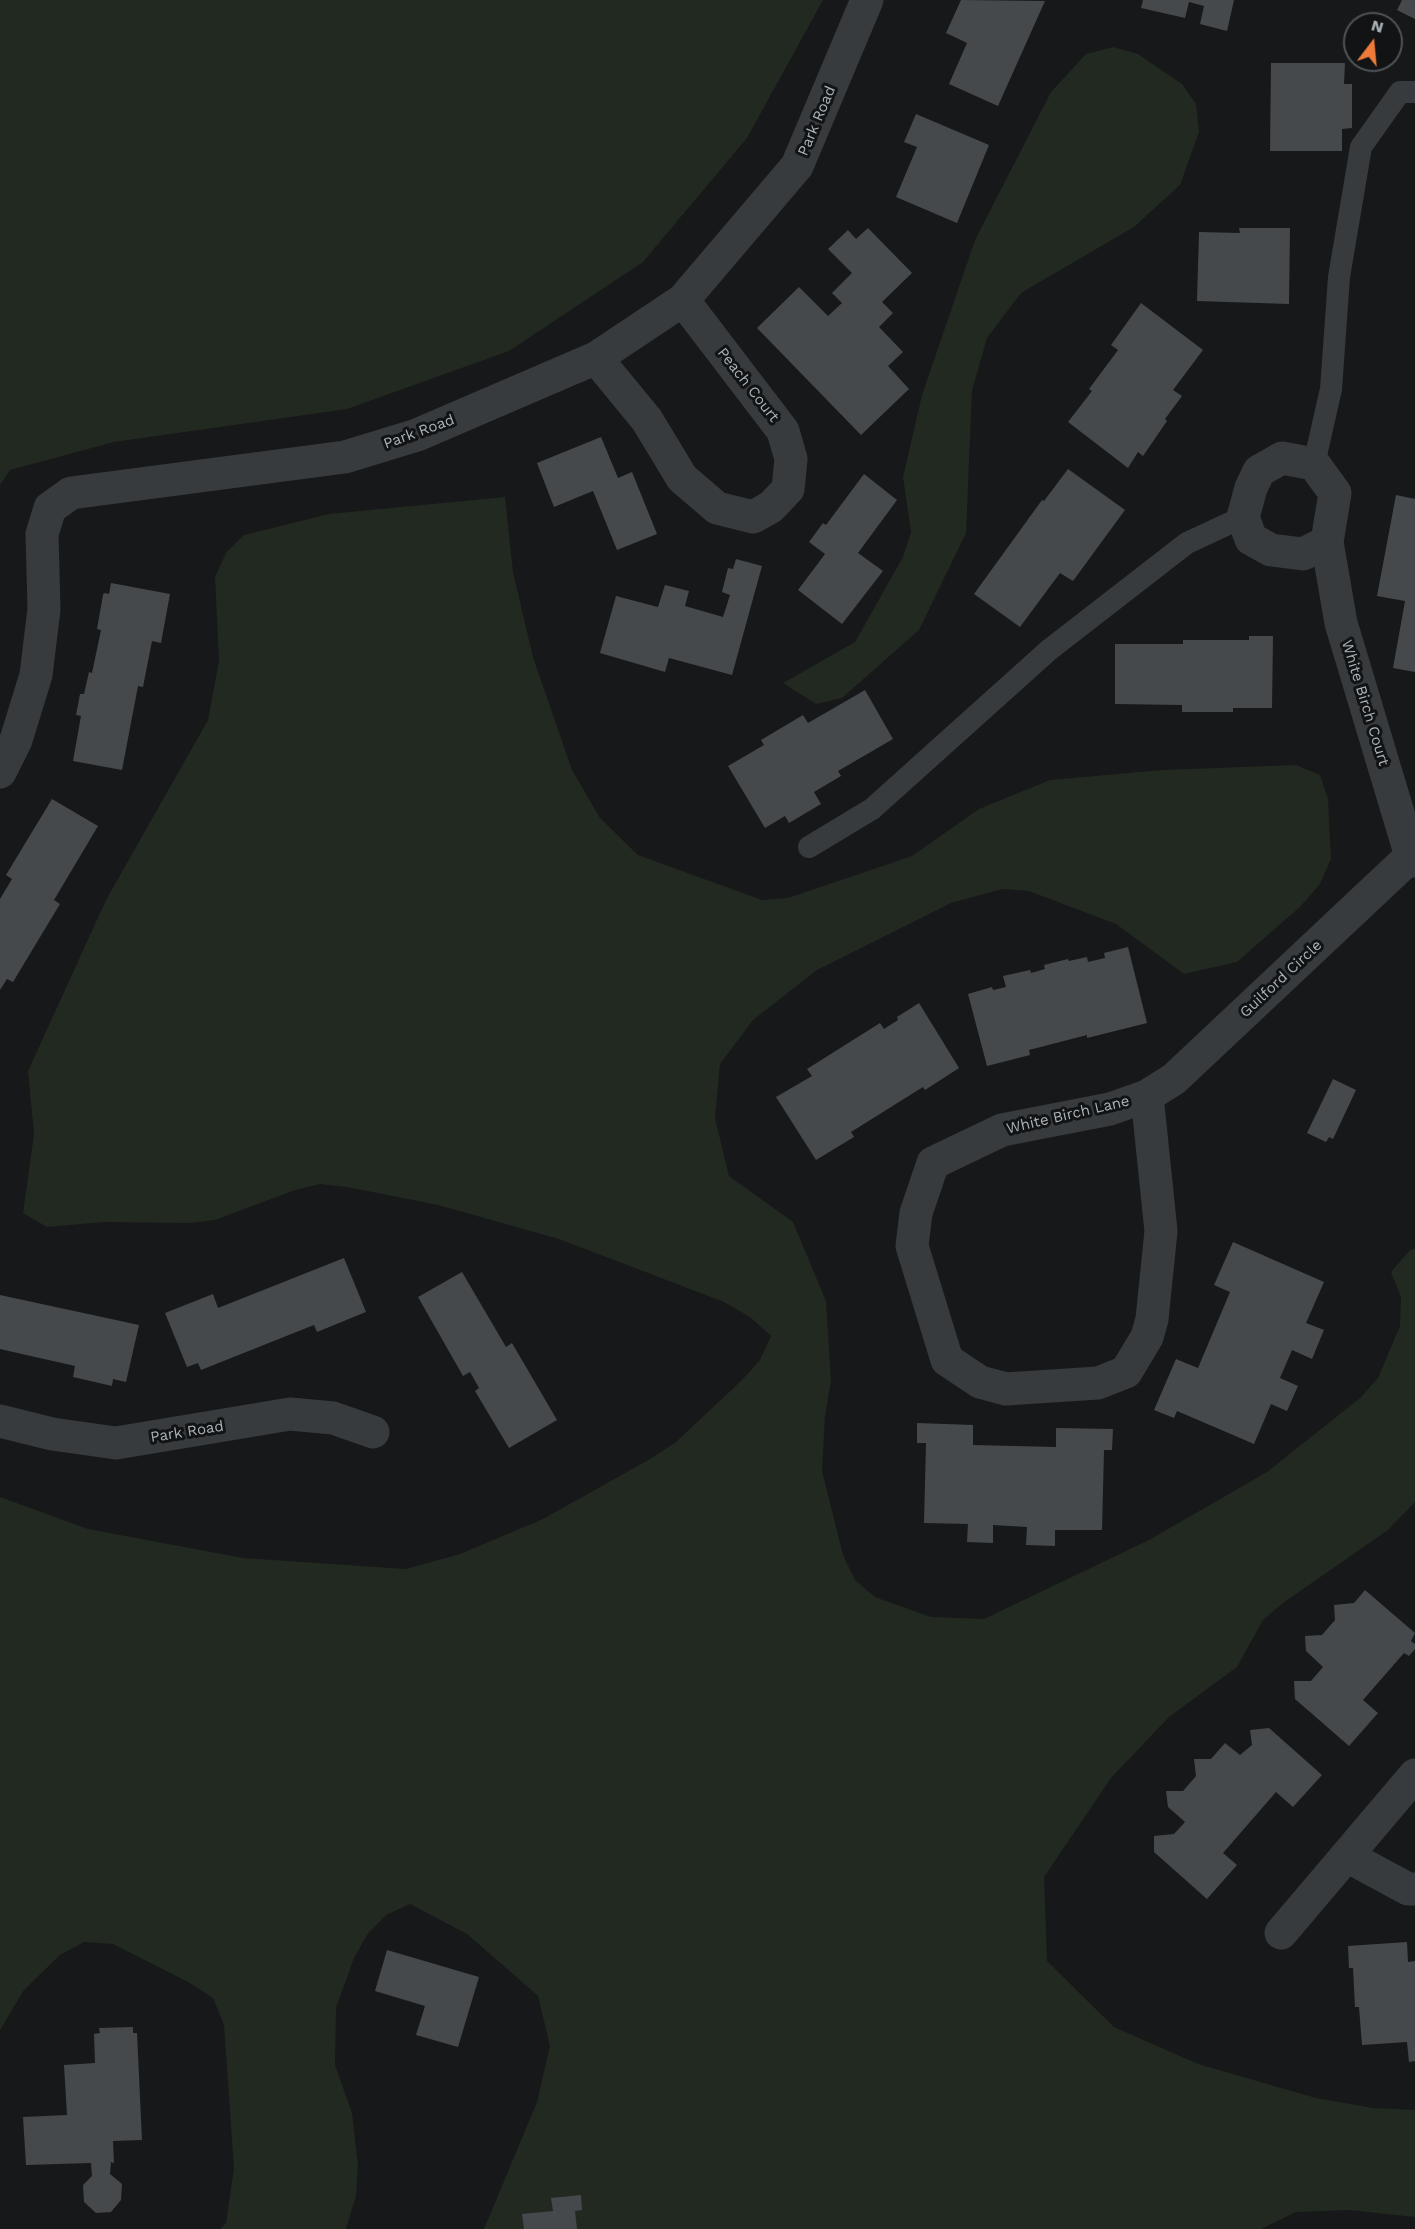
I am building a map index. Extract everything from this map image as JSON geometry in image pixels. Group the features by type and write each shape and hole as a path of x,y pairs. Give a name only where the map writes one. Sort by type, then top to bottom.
{"street":[{"name":"Park Road","path":"0,772 16,740 36,675 44,609 42,534 50,508 71,493 345,457 417,435 596,358 682,300 797,166 867,0"},
{"name":"Peach Court","path":"596,358 647,420 682,478 717,508 753,517 771,507 789,489 791,459 783,430 682,300"},
{"path":"1282,458 1314,464 1335,493 1328,542 1303,554 1271,550 1251,539 1243,518 1251,488 1259,471 1282,458"},
{"name":"White Birch Court","path":"1328,542 1341,623 1413,859"},
{"name":"Guilford Circle","path":"1147,1096 1174,1079 1413,859"},
{"name":"White Birch Lane","path":"1147,1096 1161,1231 1152,1319 1147,1337 1126,1372 1098,1383 1006,1389 980,1382 947,1360 912,1246 916,1213 933,1163 1002,1130 1110,1109 1147,1096"},
{"name":"Park Road","path":"0,1421 52,1434 116,1443 290,1414 333,1418 373,1432"},
{"path":"1281,1933 1415,1775"},
{"path":"1347,1856 1408,1889 1415,1889"}],"lane":[{"path":"1314,464 1331,389 1339,277 1361,147 1400,93 1415,92"},
{"path":"809,848 872,809 1049,650 1187,543 1243,518"}],"shaded area":[{"path":"0,0 823,0 747,138 643,262 509,351 347,409 114,442 10,470 0,485"},
{"path":"1113,47 1138,54 1182,84 1196,104 1199,132 1180,185 1134,227 1021,293 987,338 972,391 966,533 919,630 842,698 816,704 783,683 855,642 903,557 911,532 903,477 922,395 975,240 1051,92 1086,54"},
{"path":"505,497 513,572 533,657 572,770 600,818 638,855 762,900 788,898 912,856 979,809 1050,780 1163,770 1296,765 1320,775 1328,799 1331,859 1320,884 1300,907 1237,962 1184,974 1116,924 1029,891 1002,889 951,903 817,970 753,1020 720,1064 715,1118 729,1176 793,1222 826,1301 831,1380 825,1416 822,1471 843,1555 855,1580 875,1597 931,1617 984,1619 1149,1540 1267,1472 1360,1398 1378,1378 1400,1326 1401,1297 1391,1272 1410,1250 1415,1249 1415,1502 1388,1530 1283,1603 1263,1620 1237,1667 1169,1717 1111,1778 1044,1877 1047,1961 1114,2027 1198,2064 1316,2098 1373,2108 1415,2110 1415,2217 1349,2210 1296,2212 1261,2229 484,2229 537,2102 550,2046 538,1996 467,1934 410,1904 386,1915 367,1935 354,1958 336,2008 335,2065 352,2113 358,2166 356,2196 346,2229 220,2229 226,2223 234,2168 224,2025 213,1998 190,1983 113,1944 84,1942 60,1955 24,1990 0,2030 0,1497 88,1529 243,1558 406,1569 460,1554 543,1519 650,1459 676,1442 742,1380 760,1360 771,1336 750,1317 724,1302 559,1239 438,1205 347,1187 320,1184 295,1190 215,1220 189,1223 103,1222 47,1227 23,1213 34,1134 28,1071 106,900 208,720 219,661 215,577 226,553 244,535 329,514"}],"building":[{"path":"961,0 1045,1 998,106 949,84 967,43 946,33"},
{"path":"1143,0 1234,0 1227,31 1200,24 1204,6 1189,2 1185,18 1141,8"},
{"path":"1402,0 1415,0 1415,19 1397,10"},
{"path":"1271,63 1343,63 1344,84 1352,84 1352,128 1342,129 1342,151 1270,151"},
{"path":"916,114 989,145 957,223 896,197 917,147 904,142"},
{"path":"868,228 912,273 882,302 893,313 879,327 903,352 888,366 909,389 861,435 757,328 799,287 828,316 842,303 832,293 852,273 828,249 848,230 856,239"},
{"path":"1239,228 1290,228 1289,304 1197,301 1199,232 1240,233"},
{"path":"1141,303 1203,350 1173,390 1182,396 1165,419 1167,421 1143,456 1138,452 1128,468 1068,422 1092,391 1089,389 1118,350 1111,345"},
{"path":"601,437 618,478 632,472 657,534 617,550 593,491 554,507 537,463"},
{"path":"1068,469 1125,510 1073,581 1060,573 1020,627 974,594 1042,500 1044,501"},
{"path":"864,474 897,500 858,553 883,571 842,624 798,590 825,554 809,542 823,523 826,525"},
{"path":"1396,495 1415,499 1415,672 1393,668 1405,601 1377,596"},
{"path":"736,559 762,566 732,675 669,658 665,672 600,653 616,596 658,607 665,585 689,591 685,606 723,617 730,595 722,592 728,568 733,569"},
{"path":"111,583 170,594 161,643 152,641 143,687 138,686 122,770 73,761 81,716 76,715 80,694 84,694 89,672 92,673 101,630 97,629 103,595 104,593 109,594"},
{"path":"1249,636 1273,636 1272,708 1233,708 1233,712 1182,712 1182,705 1115,704 1115,644 1183,644 1183,640 1249,640"},
{"path":"865,690 893,739 838,771 841,776 814,792 821,804 789,823 785,816 765,828 728,766 764,745 761,740 803,715 808,723"},
{"path":"52,799 98,826 54,900 60,904 13,982 7,979 0,990 0,899 12,879 6,875"},
{"path":"1128,947 1147,1023 1029,1050 1030,1055 987,1066 968,994 992,987 993,990 1006,987 1003,976 1030,970 1031,973 1045,969 1044,965 1068,959 1069,961 1087,957 1088,962 1105,958 1104,953"},
{"path":"919,1003 959,1068 925,1090 923,1087 851,1132 854,1137 816,1160 776,1097 812,1076 807,1069 880,1023 884,1029 898,1020 897,1017"},
{"path":"1333,1079 1356,1090 1333,1139 1329,1137 1326,1142 1307,1133"},
{"path":"1233,1242 1324,1282 1306,1323 1324,1330 1312,1359 1292,1350 1280,1378 1298,1386 1287,1411 1271,1404 1254,1444 1177,1411 1174,1418 1154,1410 1176,1359 1198,1368 1230,1292 1214,1285"},
{"path":"344,1258 366,1312 317,1332 314,1325 201,1370 198,1363 187,1367 165,1313 213,1294 218,1308"},
{"path":"462,1272 506,1347 512,1343 557,1420 509,1448 475,1391 479,1388 470,1372 463,1376 418,1297"},
{"path":"0,1295 139,1325 126,1382 113,1379 112,1386 73,1377 75,1366 0,1349"},
{"path":"917,1423 973,1425 973,1445 1056,1447 1056,1428 1113,1429 1112,1450 1104,1450 1102,1530 1055,1530 1055,1546 1026,1545 1027,1527 993,1525 993,1543 967,1542 968,1524 924,1523 926,1443 917,1443"},
{"path":"1365,1590 1415,1633 1411,1641 1415,1644 1415,1649 1409,1656 1404,1653 1363,1700 1378,1713 1349,1746 1295,1699 1294,1681 1311,1681 1323,1667 1306,1651 1305,1636 1322,1635 1335,1620 1334,1605 1354,1603"},
{"path":"1269,1728 1322,1775 1293,1807 1276,1792 1223,1853 1237,1865 1207,1899 1154,1852 1154,1836 1174,1834 1185,1822 1168,1807 1166,1791 1183,1791 1196,1776 1194,1759 1211,1759 1225,1743 1240,1755 1252,1745 1250,1730"},
{"path":"1407,1942 1408,1962 1415,1961 1415,2061 1409,2062 1407,2042 1362,2045 1359,2007 1355,2007 1353,1968 1349,1968 1348,1946"},
{"path":"387,1950 479,1977 458,2047 416,2035 425,2006 375,1991"},
{"path":"133,2027 133,2033 137,2033 142,2140 113,2141 114,2163 111,2162 110,2174 122,2184 121,2200 111,2212 96,2213 84,2202 83,2185 92,2176 91,2163 26,2165 23,2117 67,2115 64,2065 95,2063 94,2034 100,2033 99,2028"},
{"path":"581,2195 582,2210 575,2211 577,2229 524,2229 522,2214 553,2211 551,2198"}]}
